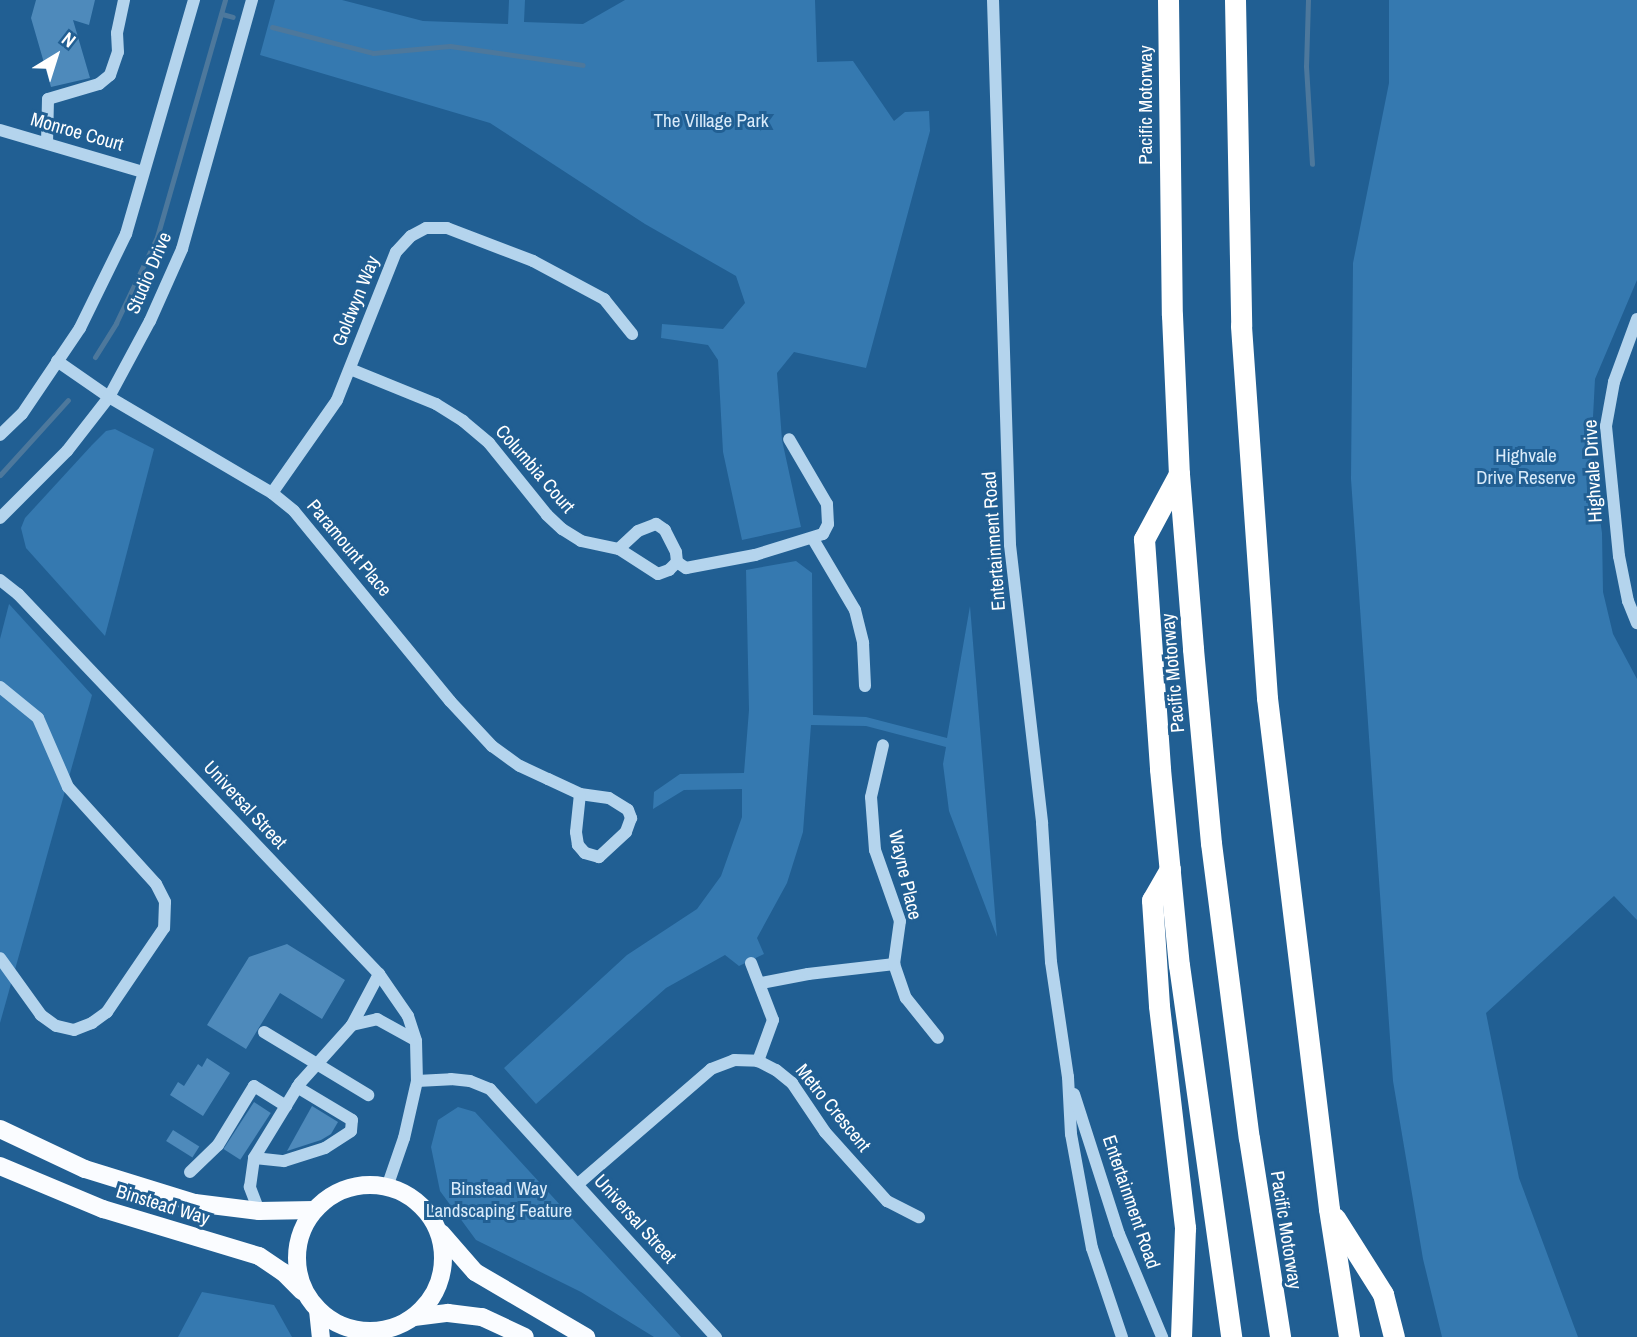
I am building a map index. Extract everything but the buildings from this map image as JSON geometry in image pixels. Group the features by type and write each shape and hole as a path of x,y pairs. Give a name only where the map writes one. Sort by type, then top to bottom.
{"highway":[{"name":"Pacific Motorway","path":"1168,0 1169,182 1179,474 1212,843 1249,1138 1280,1337"},
{"path":"1235,0 1241,326 1252,513 1268,711 1329,1209 1349,1337"},
{"path":"1179,474 1144,539 1179,965 1231,1337"},
{"path":"1170,869 1152,900 1159,1006 1185,1228 1181,1333"},
{"path":"1329,1209 1383,1294 1394,1337"}],"main road":[{"name":"Binstead Way","path":"0,1129 85,1169 161,1194 230,1209 259,1212 314,1210"},
{"name":"Binstead Way","path":"0,1166 103,1209 259,1256 283,1272 312,1303"},
{"path":"321,1337 312,1303 298,1275 297,1252 302,1230 314,1210 329,1197 347,1188 367,1185 387,1187 416,1202 475,1272 586,1337"},
{"path":"312,1303 351,1329 370,1332 386,1333 414,1317 431,1300 441,1277 443,1252 437,1228"},
{"path":"414,1317 448,1313 482,1317 525,1337"}],"street":[{"path":"47,144 48,99 99,84 110,75 118,52 117,33 124,0"},
{"name":"Studio Drive","path":"0,435 22,414 80,328 106,279 126,234 194,0"},
{"name":"Entertainment Road","path":"993,0 1010,545 1042,823 1051,962 1068,1077 1071,1134 1084,1211 1109,1303 1122,1337"},
{"name":"Studio Drive","path":"0,518 67,451 109,397 150,321 182,249 251,5"},
{"name":"Monroe Court","path":"0,130 143,172"},
{"name":"Goldwyn Way","path":"272,493 337,400 396,252 411,236 426,228 447,228 533,261 604,299 632,334"},
{"name":"Highvale Drive","path":"1637,319 1614,382 1606,426 1619,556 1628,601 1637,623"},
{"name":"Paramount Place","path":"57,361 109,397 272,493 294,511 472,727 520,766 580,794 595,794 620,803 631,818 626,832 599,857 584,853 578,845 576,832 580,794"},
{"name":"Columbia Court","path":"350,369 436,404 463,421 489,443 562,529 581,541 619,549 658,574 669,570 677,562 686,568 755,555 813,539"},
{"path":"789,439 827,504 828,524 823,534 813,539 855,610 863,643 865,686"},
{"path":"619,549 638,531 656,524 665,530 676,552 677,562"},
{"name":"Universal Street","path":"0,580 18,594 379,974 408,1016 416,1041 417,1082 404,1138 387,1187"},
{"path":"0,687 38,718 68,787 156,884 164,902 164,928 107,1012 92,1023 74,1030 56,1026 41,1014 0,958"},
{"name":"Wayne Place","path":"883,745 871,797 875,850 900,921 894,964"},
{"path":"578,1184 711,1069 734,1060 758,1061 773,1020 761,983 751,963"},
{"path":"761,983 808,974 894,964 906,999 938,1038"},
{"path":"259,1212 250,1187 254,1158 297,1087 352,1025 379,974"},
{"path":"352,1025 377,1019 416,1041"},
{"path":"264,1032 368,1095"},
{"name":"Metro Crescent","path":"758,1061 792,1083 825,1132 887,1200 919,1217"},
{"name":"Entertainment Road","path":"1068,1077 1123,1244 1162,1337"},
{"name":"Universal Street","path":"417,1082 451,1079 471,1081 490,1089 716,1337"},
{"path":"190,1172 218,1145 254,1086 286,1106"},
{"path":"254,1158 284,1161 325,1148 351,1131 352,1120 297,1087"}],"green space":[{"name":"The Village Park","path":"275,0 342,0 423,21 508,24 509,0 525,0 524,22 583,24 625,0 815,0 817,62 853,61 894,121 905,112 929,111 930,131 866,368 794,352 777,373 782,440 801,527 742,540 723,452 718,360 708,345 661,338 662,324 723,329 745,303 736,276 645,224 490,123 260,55"},
{"name":"Highvale Drive Reserve","path":"1389,0 1637,0 1637,280 1595,379 1591,455 1602,533 1603,592 1613,634 1637,679 1637,920 1614,896 1486,1013 1519,1178 1578,1337 1442,1337 1423,1259 1393,1081 1351,479 1353,263 1389,83"},
{"path":"115,429 154,449 105,636 26,548 21,528 25,518 92,445 106,431"},
{"path":"796,561 812,573 813,715 866,717 947,738 970,606 997,937 949,811 943,764 946,747 866,726 811,725 803,832 787,883 757,938 764,954 739,966 725,955 666,988 536,1104 504,1068 627,955 697,909 721,876 742,817 742,789 684,790 653,809 654,792 680,774 744,773 749,710 746,570"},
{"path":"9,604 92,695 0,1023 0,639"},
{"name":"Binstead Way Landscaping Feature","path":"458,1107 475,1112 681,1337 654,1337 581,1292 476,1240 440,1191 431,1147 438,1120"},
{"path":"202,1292 274,1305 292,1337 178,1337"}],"waterway":[{"path":"95,357 116,323 157,237 225,0"},
{"path":"1308,0 1306,66 1312,164"},
{"path":"222,14 233,17"},
{"path":"272,27 373,53 450,46 583,65"},
{"path":"0,475 68,400"}]}
